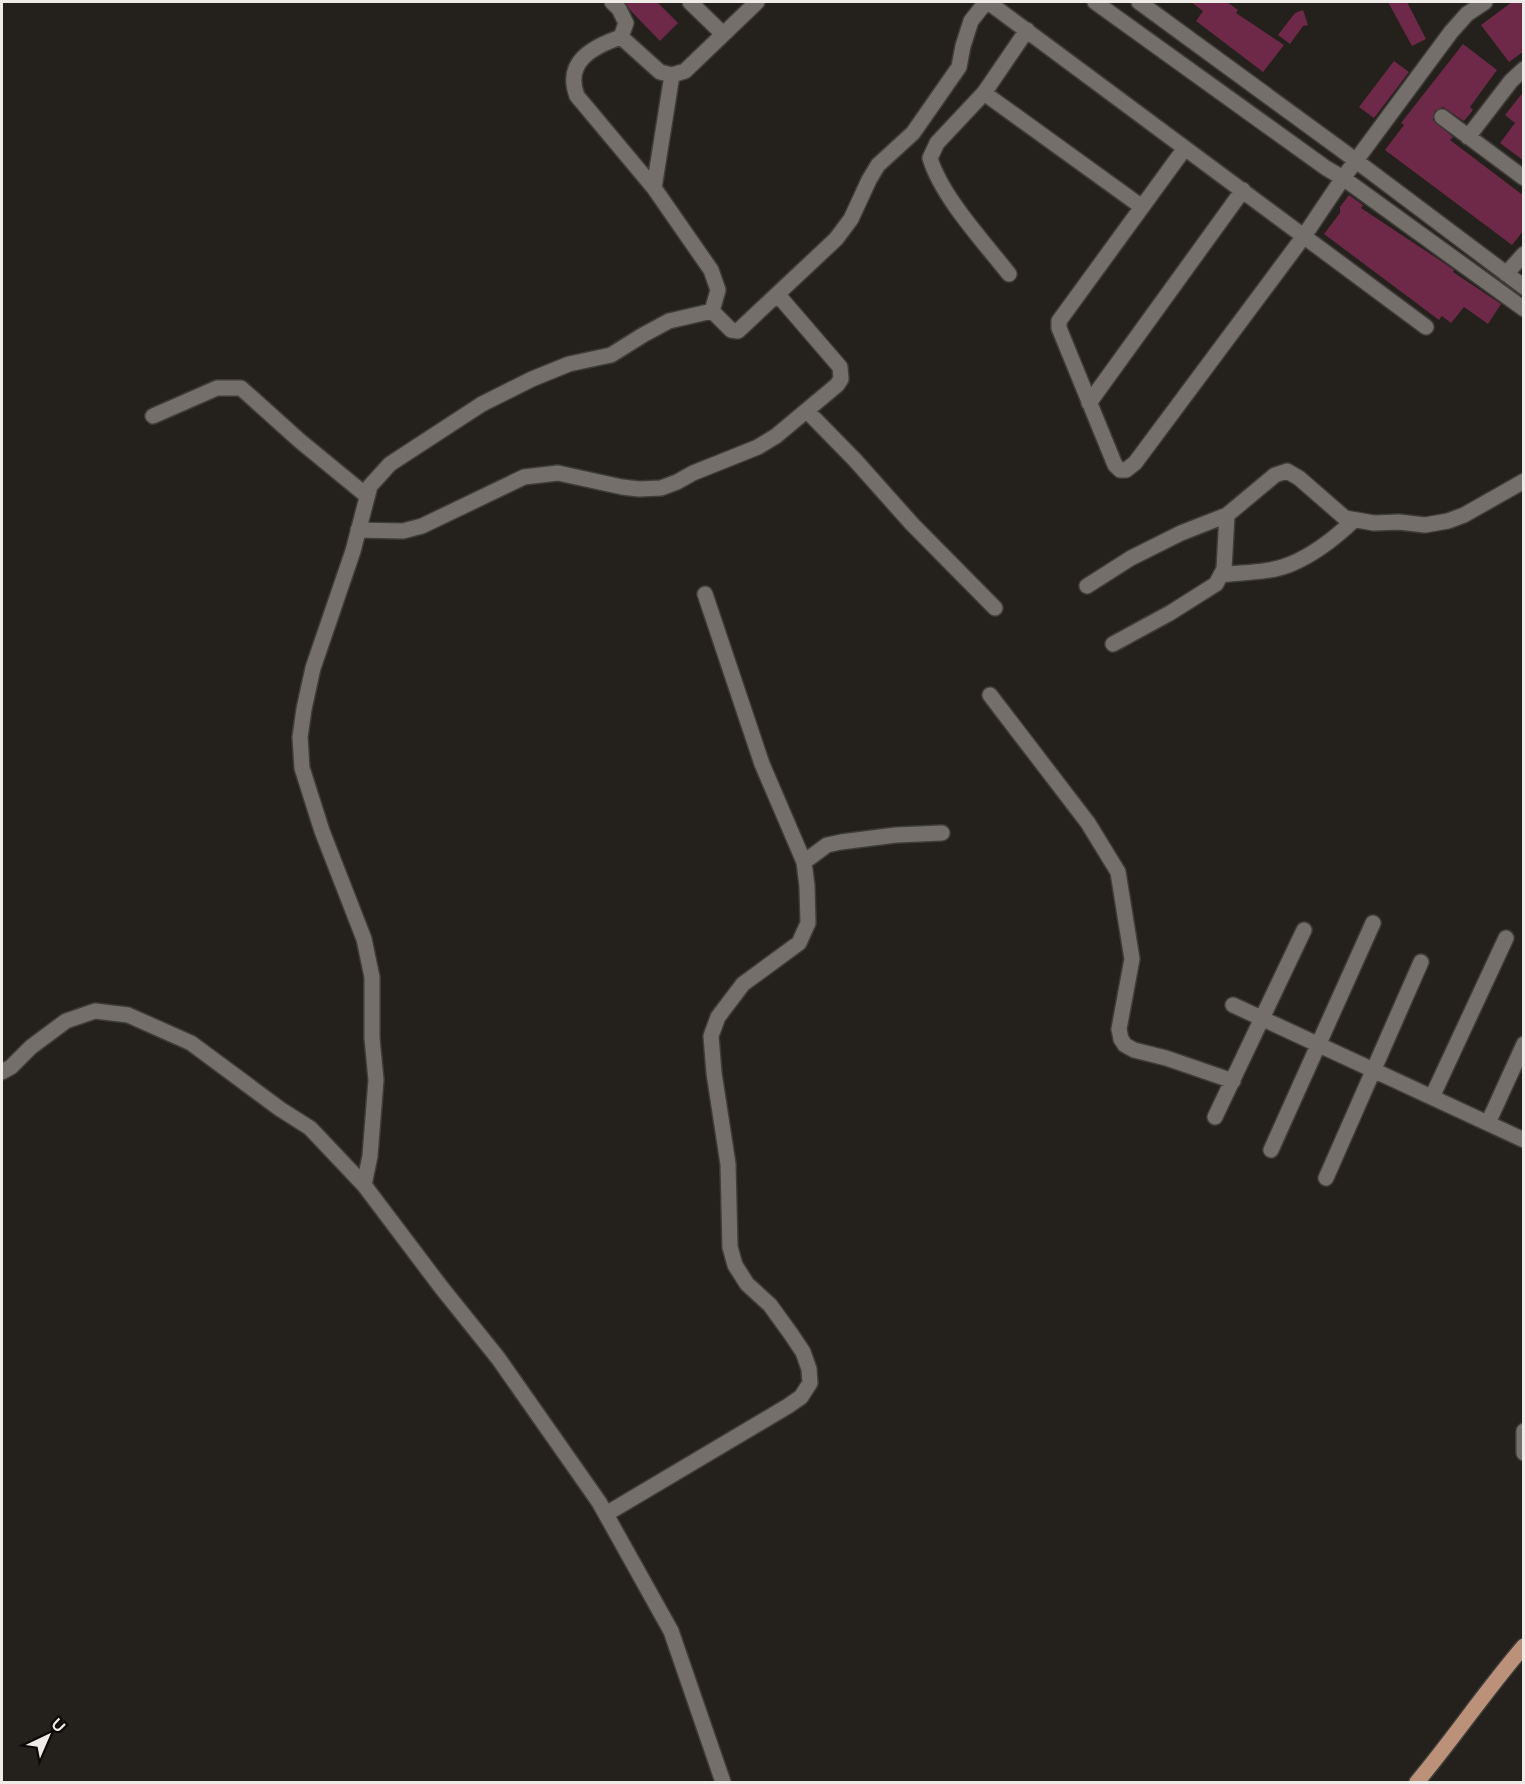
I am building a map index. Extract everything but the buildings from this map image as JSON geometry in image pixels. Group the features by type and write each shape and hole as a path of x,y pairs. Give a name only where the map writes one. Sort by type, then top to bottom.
{"main road":[{"path":"1417,1782 1490,1686 1524,1646"}],"street":[{"path":"612,2 619,9 626,23 621,37"},
{"path":"690,2 723,33"},
{"path":"621,37 660,72 672,75 685,71 757,2"},
{"path":"712,311 732,330 738,331 836,239 851,219 878,165 913,133 959,67 971,21 987,2 1426,327"},
{"path":"1095,2 1524,309"},
{"path":"1139,2 1524,287"},
{"path":"1185,148 1059,321 1059,328 1089,403 1115,465 1120,470 1126,470 1135,463 1304,236 1355,161 1451,32 1467,14 1485,2"},
{"path":"1008,274 944,189 934,172 930,158 938,143 984,93 1027,30"},
{"path":"621,37 601,44 586,56 574,70 572,84 577,96 654,188 711,270 718,290 712,311"},
{"path":"1468,137 1511,81 1524,69"},
{"path":"654,188 672,75"},
{"path":"984,93 1142,207"},
{"path":"1442,117 1524,178"},
{"path":"1089,403 1242,190"},
{"path":"1506,274 1524,254"},
{"path":"358,530 404,531 422,526 524,477 558,473 622,488 661,488 758,447 776,436 837,385 842,373 840,367 778,295"},
{"path":"364,1185 370,1156 376,1080 372,1038 372,977 364,939 322,831 302,768 300,737 313,668 353,551 370,486 390,464 482,404 569,364 611,355 669,321 712,311"},
{"path":"153,416 217,388 241,388 300,441 367,496"},
{"path":"807,411 855,460 912,524 995,608"},
{"path":"1087,586 1131,558 1180,533 1227,515 1275,474 1287,471 1299,478 1345,518 1353,521 1425,525 1448,521 1522,488"},
{"path":"1113,644 1170,613 1216,584 1224,569 1227,515"},
{"path":"1221,574 1290,565 1314,552 1353,521"},
{"path":"606,1514 788,1406 801,1397 810,1383 806,1360 791,1334 770,1305 747,1284 735,1265 730,1247 728,1164 714,1073 711,1036 718,1017 743,984 799,943 808,923 804,862 762,764 705,594"},
{"path":"990,695 1088,823 1118,872 1132,959 1119,1029 1120,1039 1134,1050 1233,1080"},
{"path":"804,862 827,844 896,835 942,833"},
{"path":"1271,1150 1373,923"},
{"path":"1215,1117 1304,930"},
{"path":"1432,1097 1506,938"},
{"path":"1326,1178 1421,962"},
{"path":"1233,1005 1524,1140"},
{"path":"2,1072 11,1067 31,1047 66,1022 95,1011 128,1015 191,1043 279,1109 310,1128 364,1185 498,1358 606,1514 671,1631 723,1782"},
{"path":"1488,1123 1524,1044"},
{"path":"1524,1431 1524,1453"}]}
